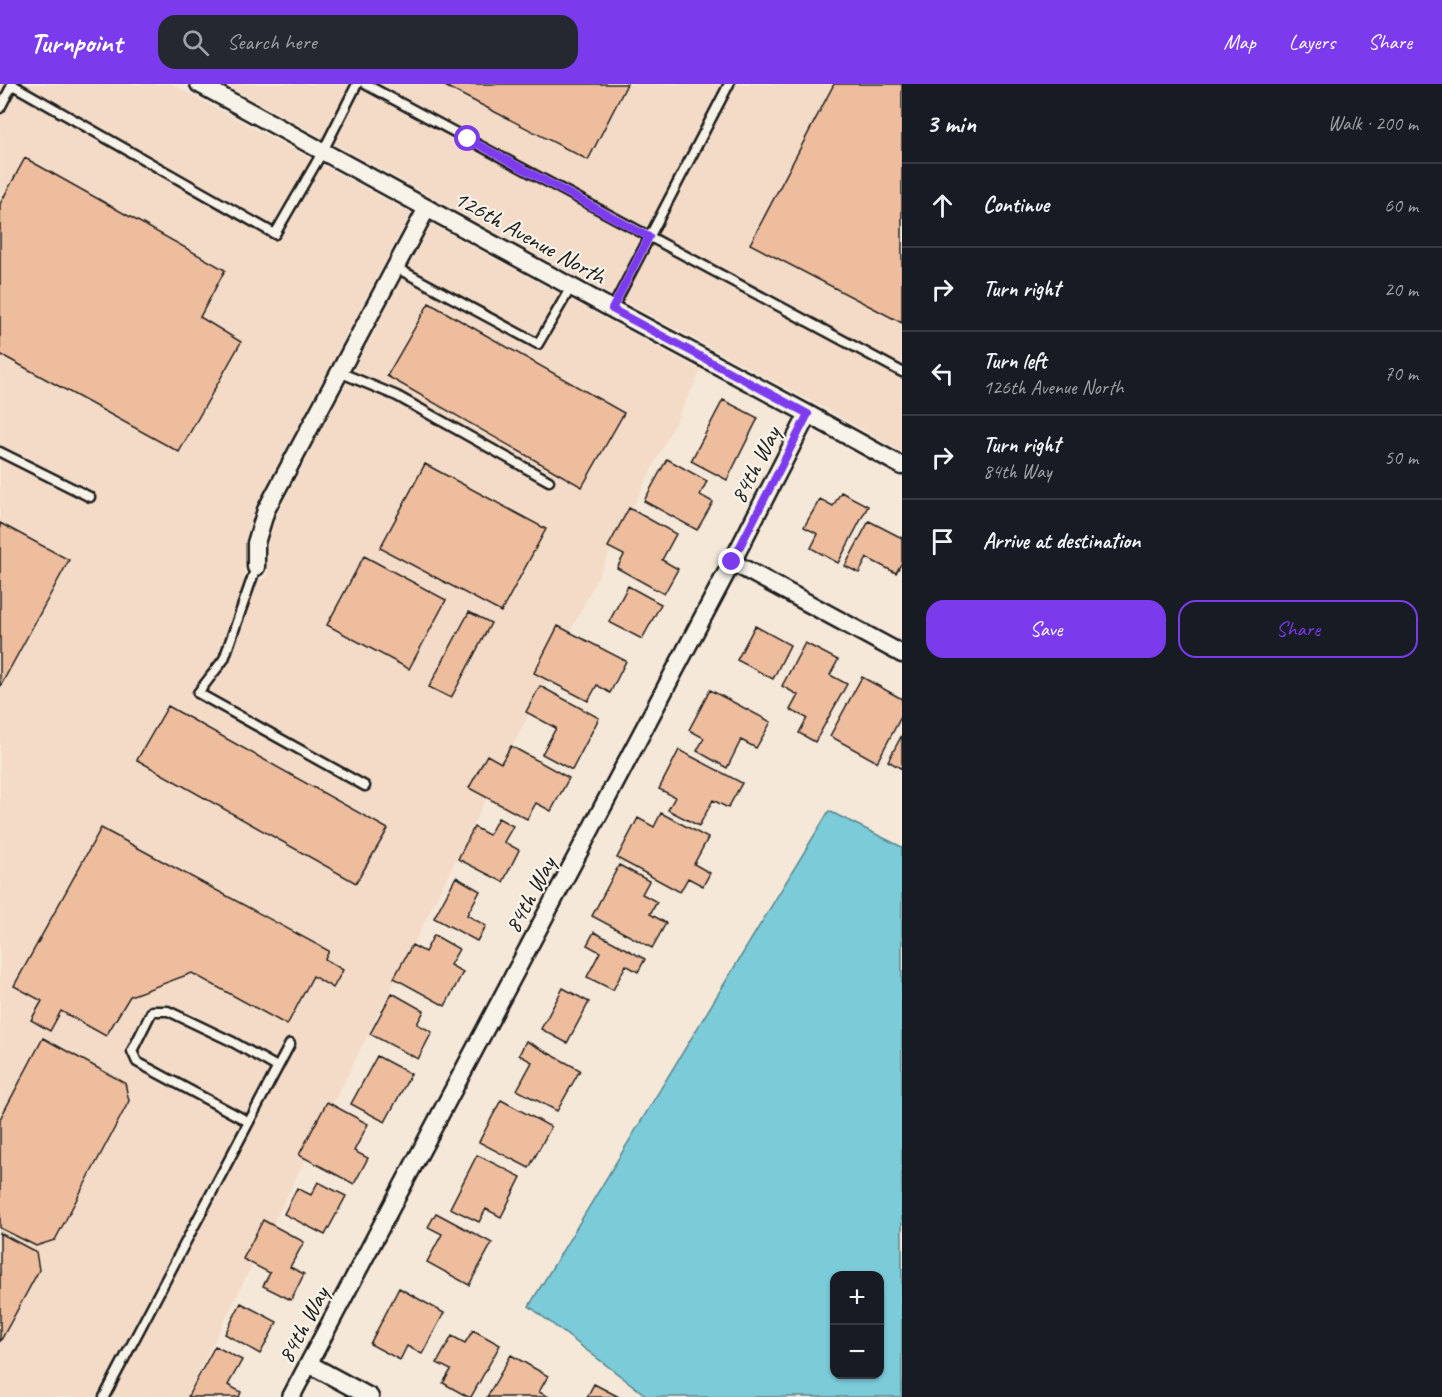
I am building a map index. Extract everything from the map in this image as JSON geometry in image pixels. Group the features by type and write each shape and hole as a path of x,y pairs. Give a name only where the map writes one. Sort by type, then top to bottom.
{"street":[{"name":"126th Avenue North","path":"199,84 902,466"},
{"path":"256,567 256,543 266,510 426,208"},
{"name":"84th Way","path":"291,1397 808,414"},
{"path":"732,562 902,654"},
{"path":"309,1364 369,1397"}],"lane":[{"path":"0,108 11,84 275,234 357,84"},
{"path":"365,84 902,372"},
{"path":"612,309 729,84"},
{"path":"395,267 538,344 571,287"},
{"path":"339,372 397,396 549,481"},
{"path":"0,452 90,497"},
{"path":"256,567 224,659 198,693 364,786"},
{"path":"249,1122 137,1062 132,1051 147,1021 153,1011 168,1011 231,1041 278,1067"},
{"path":"104,1397 290,1044"}],"shaded area":[{"path":"0,84 172,84 411,213 256,505 245,540 244,581 267,578 268,544 277,514 431,224 701,371 186,1397 0,1397"},
{"path":"224,84 902,84 902,452 824,408"}],"water":[{"path":"829,811 902,847 902,1397 648,1397 529,1306"}],"building":[{"path":"441,84 627,84 588,160"},
{"path":"834,84 902,84 902,323 750,244"},
{"path":"25,158 225,270 200,317 241,342 179,452 0,354 0,204"},
{"path":"429,303 624,413 582,487 387,376"},
{"path":"723,400 758,418 727,480 691,461"},
{"path":"667,459 707,481 700,495 713,502 697,530 644,501"},
{"path":"425,464 546,529 501,612 380,548"},
{"path":"841,492 868,506 838,563 811,548 818,534 804,527 820,499 833,506"},
{"path":"629,508 676,534 662,560 678,569 664,594 617,568 624,555 608,547"},
{"path":"869,521 902,538 902,562 896,573 867,558 859,573 845,566"},
{"path":"0,523 69,560 0,687"},
{"path":"364,556 446,600 409,669 327,625"},
{"path":"628,586 661,604 642,639 609,622"},
{"path":"469,612 491,623 451,698 429,687"},
{"path":"558,626 626,661 610,693 597,685 588,701 534,673"},
{"path":"755,626 790,645 773,679 737,660"},
{"path":"805,643 838,660 830,675 847,684 815,742 799,733 807,718 790,710 798,695 782,686"},
{"path":"862,677 902,699 902,715 877,762 830,736"},
{"path":"540,686 599,718 572,770 542,754 556,728 526,712"},
{"path":"710,690 771,722 756,748 741,740 727,768 697,751 704,738 689,730"},
{"path":"168,706 388,829 356,883 137,760"},
{"path":"902,735 902,769 888,761"},
{"path":"511,746 569,778 551,811 536,803 527,819 469,788 487,755 501,763"},
{"path":"679,750 742,783 728,808 713,800 699,826 668,810 675,797 659,789"},
{"path":"661,813 708,838 694,864 710,873 703,886 688,878 680,892 617,858 638,818 654,827"},
{"path":"498,818 513,826 504,842 519,850 503,882 458,859 474,827 489,835"},
{"path":"101,828 329,951 325,959 343,970 333,988 313,976 287,1025 192,973 130,996 106,1036 61,1011 50,1031 31,1020 42,1001 14,986"},
{"path":"619,865 649,881 642,894 657,902 650,914 666,923 652,948 592,916"},
{"path":"456,877 480,891 467,915 486,926 477,941 434,918"},
{"path":"594,932 645,959 638,972 626,965 613,990 587,977 600,952 587,945"},
{"path":"434,935 459,949 450,965 463,972 445,1006 394,978 412,945 425,952"},
{"path":"563,988 589,1002 567,1043 541,1029"},
{"path":"392,993 424,1011 417,1024 432,1032 418,1059 370,1034"},
{"path":"43,1038 125,1083 129,1101 55,1240 36,1246 0,1228 0,1119"},
{"path":"526,1041 580,1070 557,1111 517,1090 532,1062 519,1055"},
{"path":"377,1056 411,1074 385,1122 351,1104"},
{"path":"501,1100 551,1127 529,1168 479,1142"},
{"path":"327,1102 368,1124 354,1151 368,1158 354,1184 299,1155"},
{"path":"477,1155 521,1177 501,1217 486,1209 479,1222 450,1208"},
{"path":"318,1182 346,1196 325,1235 284,1214 297,1188 311,1195"},
{"path":"436,1213 492,1243 469,1285 427,1262 442,1234 428,1227"},
{"path":"263,1220 304,1242 290,1267 304,1274 291,1300 263,1286 270,1273 243,1259"},
{"path":"0,1233 36,1252 39,1270 0,1342"},
{"path":"399,1288 444,1313 422,1354 407,1346 400,1360 370,1344"},
{"path":"241,1303 277,1322 260,1354 225,1334"},
{"path":"473,1330 500,1345 471,1397 468,1397 443,1383 451,1370 437,1363 452,1336 465,1343"},
{"path":"215,1346 242,1360 228,1385 241,1392 239,1397 189,1397 188,1396"},
{"path":"511,1355 548,1376 539,1392 549,1397 487,1397"},
{"path":"594,1384 619,1397 587,1397"}],"route":[{"path":"468,139 649,237 612,309 808,414 732,562"}]}
